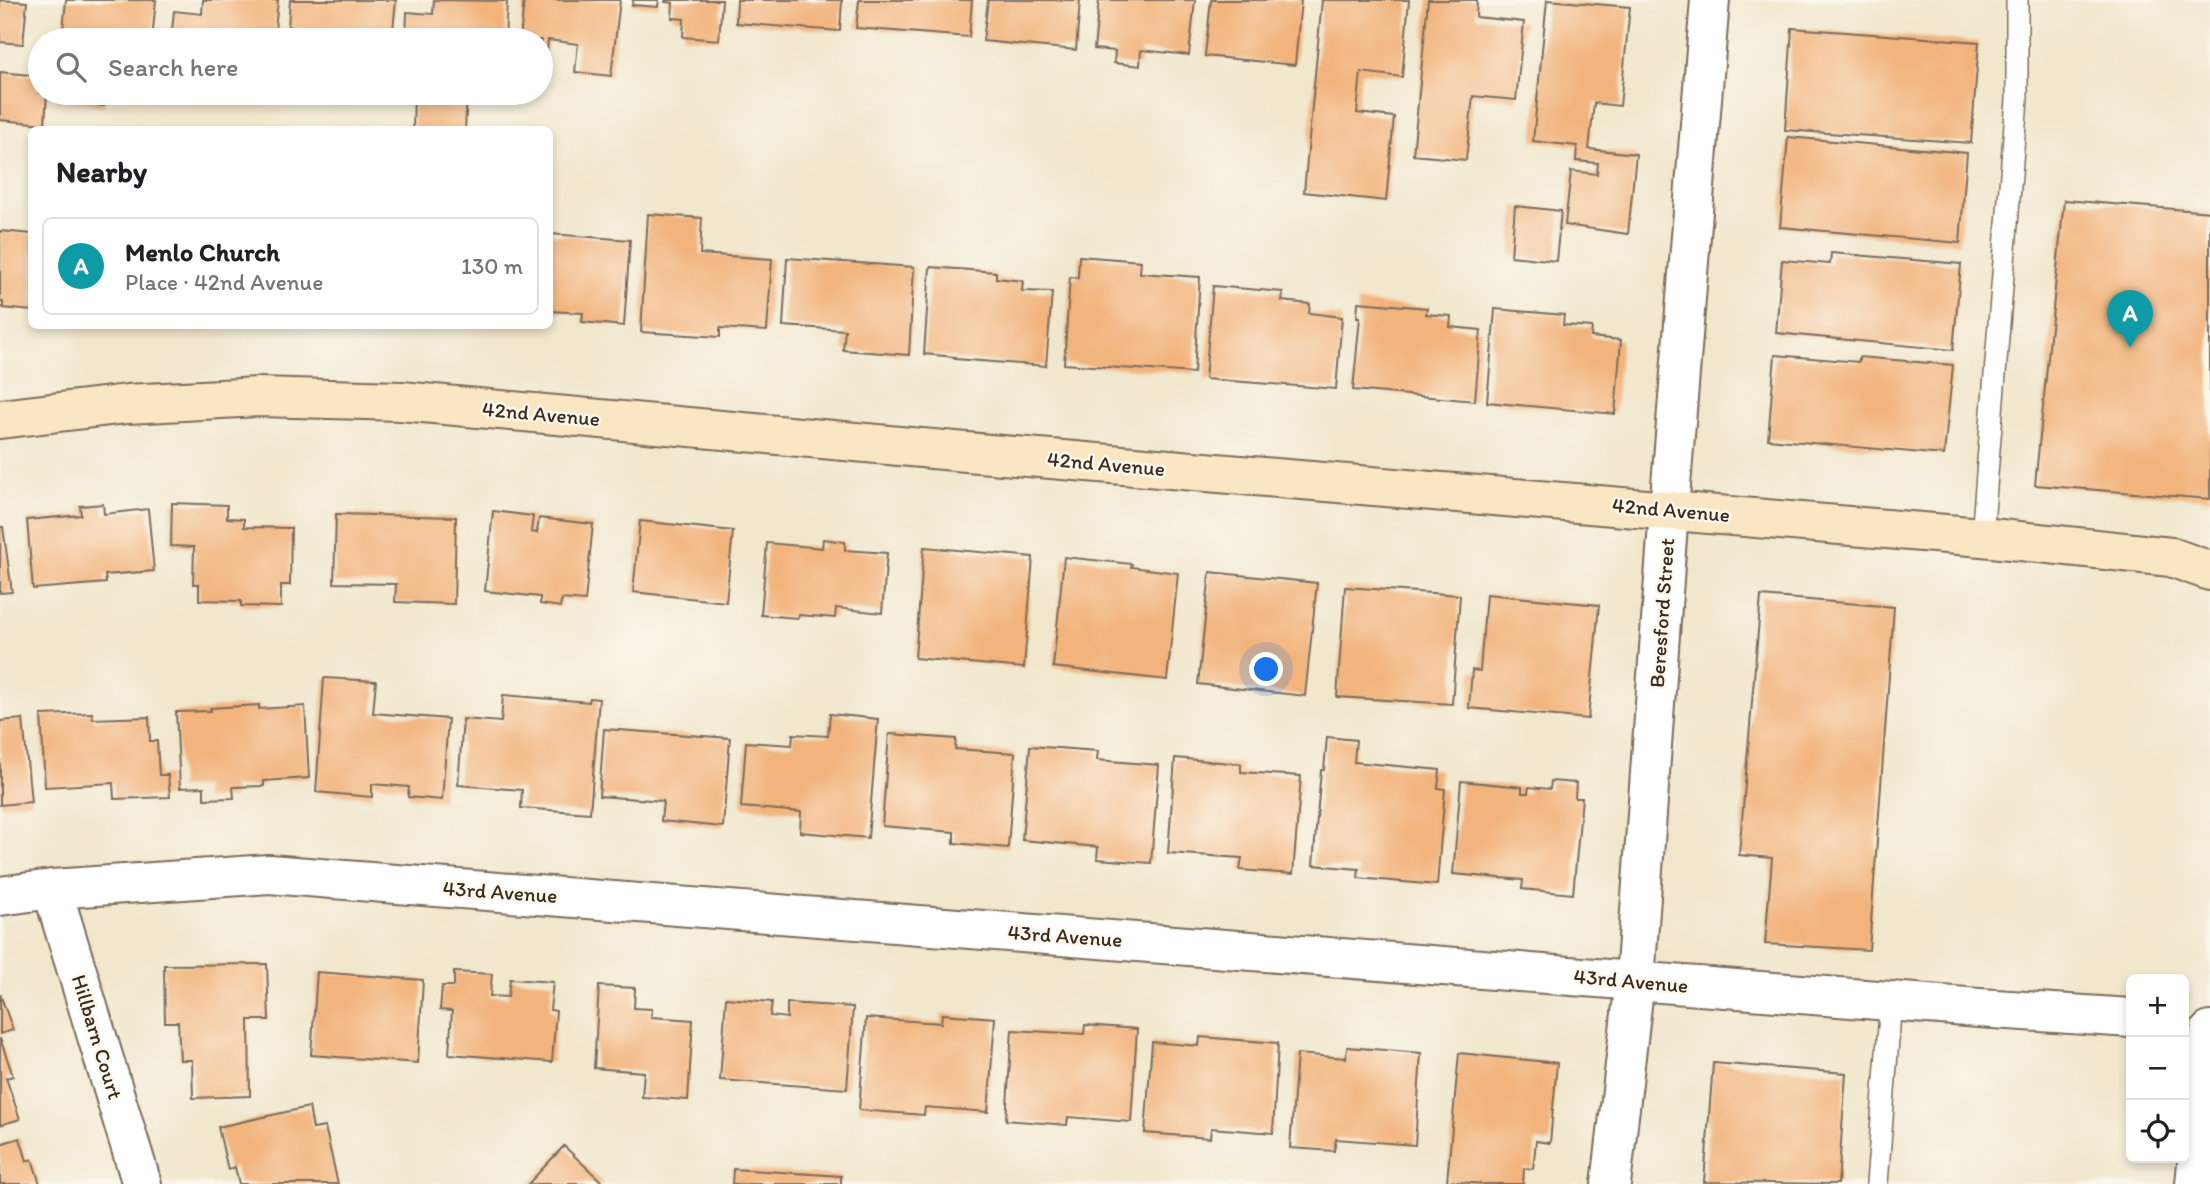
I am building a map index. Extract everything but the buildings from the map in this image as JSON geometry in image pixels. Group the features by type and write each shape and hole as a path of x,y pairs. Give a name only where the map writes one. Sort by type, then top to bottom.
{"street":[{"name":"Beresford Street","path":"1611,1184 1635,980 1710,0"},
{"name":"42nd Avenue","path":"0,419 127,404 258,397 401,401 955,451 1982,537 2171,557 2210,571"},
{"name":"43rd Avenue","path":"0,896 52,889 269,874 2126,1018"},
{"name":"Hillbarn Court","path":"52,889 142,1184"},
{"path":"2189,1025 2210,1029 2195,1184"}],"lane":[{"path":"1982,537 2017,99 2017,0"},
{"path":"1877,1184 1892,1000"}],"place":[{"name":"Menlo Church","path":"2130,348"}]}
